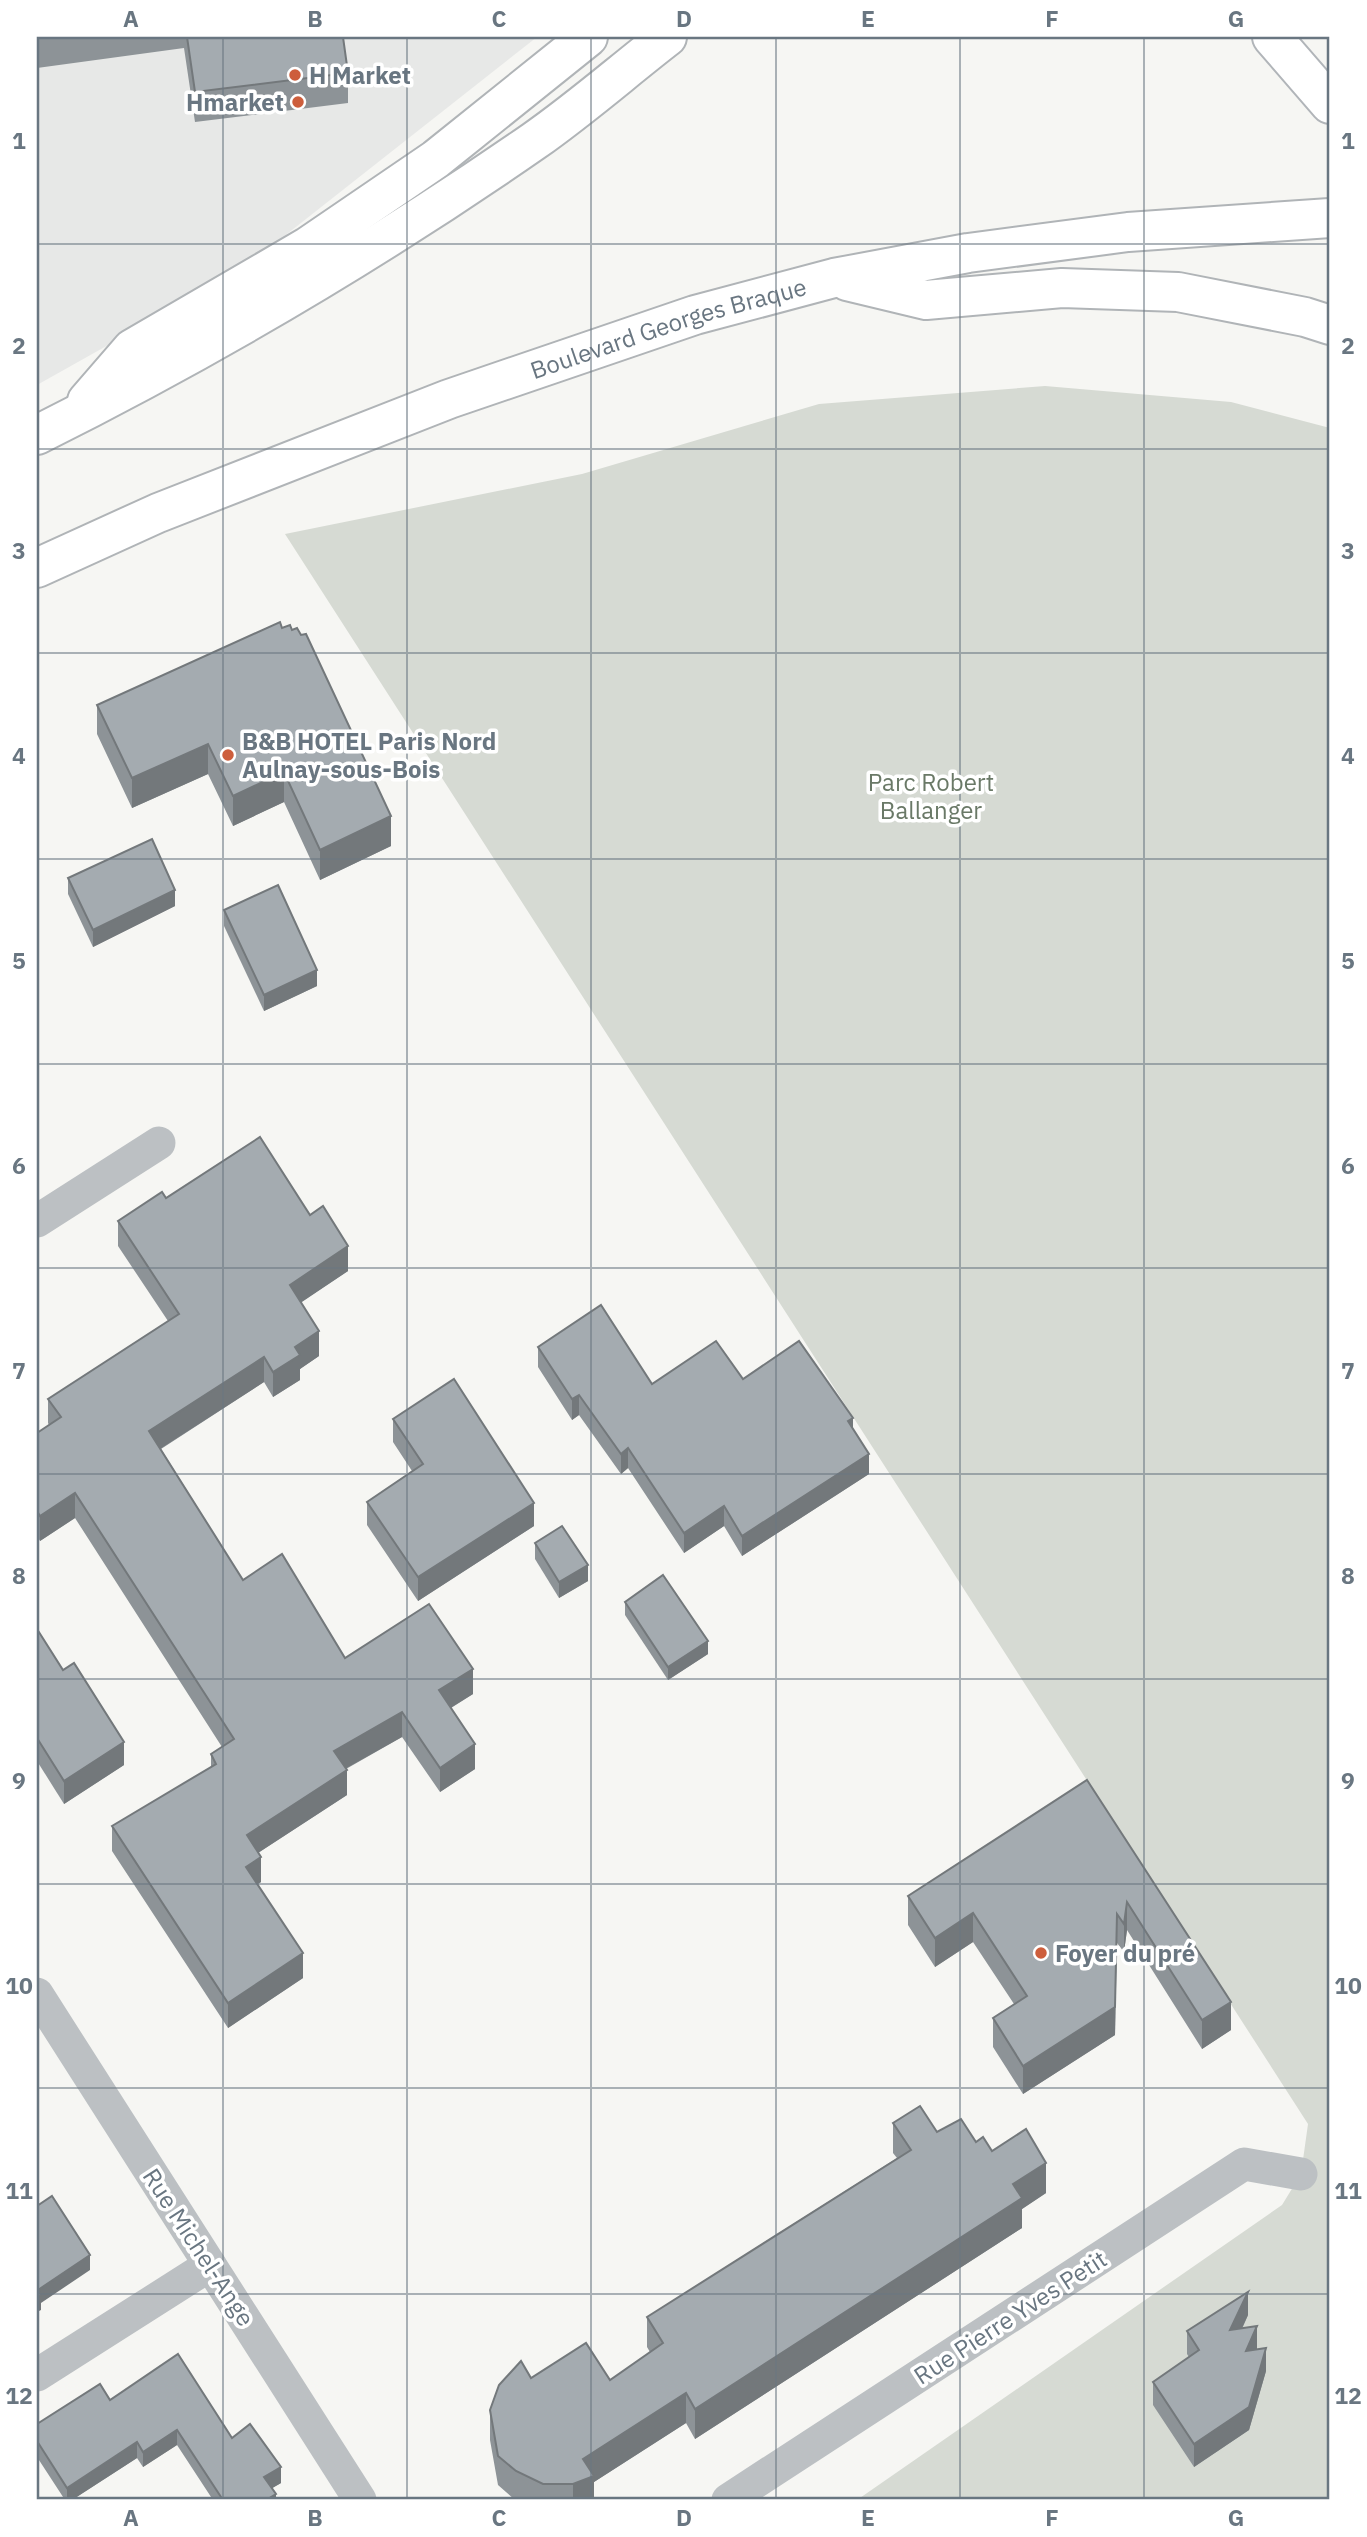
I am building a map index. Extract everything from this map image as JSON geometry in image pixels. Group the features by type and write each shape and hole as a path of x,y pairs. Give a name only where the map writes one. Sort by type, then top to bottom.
{"main road":[{"path":"75,416 132,349 328,233 436,159 588,37"},
{"path":"37,435 193,353 353,257 535,141 667,37"},
{"path":"1272,37 1330,104"},
{"name":"Boulevard Georges Braque","path":"37,568 158,513 449,398 695,315 834,278 968,253 1128,232 1330,218"},
{"path":"834,278 926,300 1062,288 1178,292 1305,317 1330,325"}],"street":[{"path":"37,1221 159,1143"},
{"name":"Rue Michel-Ange","path":"37,1994 360,2500"},
{"name":"Rue Pierre Yves Petit","path":"728,2500 1244,2164 1301,2174"},
{"path":"37,2375 210,2265"}],"shaded area":[{"path":"37,37 537,37 240,271 37,385"}],"green space":[{"name":"Parc Robert Ballanger","path":"1045,386 1231,402 1330,428 1330,2500 857,2500 1282,2205 1301,2174 1308,2124 285,534 582,474 819,404"}],"building":[{"path":"187,37 343,37 348,73 195,92"},
{"name":"B&B HOTEL Paris Nord Aulnay-sous-Bois","path":"280,622 282,628 290,625 292,630 297,628 301,635 306,634 391,816 320,850 284,772 233,796 208,744 132,778 97,705"},
{"path":"152,839 175,890 93,930 68,878"},
{"path":"278,885 317,970 264,995 224,910"},
{"path":"260,1137 310,1215 323,1206 348,1246 290,1285 319,1331 295,1347 300,1355 273,1372 264,1357 149,1431 243,1580 282,1554 345,1658 429,1604 473,1669 439,1690 475,1744 440,1768 402,1712 334,1751 347,1770 247,1835 261,1857 246,1867 303,1953 228,2003 112,1826 216,1764 211,1754 234,1739 75,1493 40,1516 37,1511 37,1433 61,1417 48,1399 179,1314 118,1221 162,1192 166,1198"},
{"path":"601,1305 652,1384 716,1341 743,1379 799,1341 853,1418 848,1421 869,1454 742,1536 724,1506 684,1533 628,1448 621,1454 579,1395 572,1399 538,1347"},
{"path":"454,1379 534,1503 418,1577 367,1502 423,1464 393,1419"},
{"path":"562,1526 588,1565 559,1582 535,1543"},
{"path":"663,1575 708,1641 668,1667 625,1602"},
{"path":"37,1629 63,1670 74,1663 124,1742 64,1781 37,1738"},
{"name":"Foyer du pré","path":"1087,1780 1231,2002 1202,2020 1127,1902 1124,1924 1117,1914 1115,2007 1023,2066 993,2018 1027,1996 973,1913 935,1938 908,1896"},
{"path":"920,2106 937,2132 961,2119 976,2142 983,2137 992,2151 1026,2129 1046,2163 1013,2184 1022,2198 695,2409 686,2393 583,2459 594,2476 573,2484 543,2484 516,2471 498,2456 490,2410 499,2385 521,2361 531,2378 586,2343 610,2380 663,2343 647,2317 911,2150 893,2123"},
{"path":"52,2196 90,2255 38,2290 41,2295 37,2297 37,2206"},
{"path":"1248,2292 1230,2330 1257,2326 1246,2351 1266,2348 1249,2407 1194,2444 1153,2382 1199,2350 1187,2331"},
{"path":"178,2354 232,2438 250,2424 281,2467 264,2477 276,2494 266,2500 223,2500 177,2430 143,2452 137,2442 67,2488 37,2441 37,2424 100,2384 110,2400"}],"place":[{"name":"H Market","path":"295,75"},
{"name":"Hmarket","path":"298,102"},
{"name":"B&B HOTEL Paris Nord Aulnay-sous-Bois","path":"228,755"},
{"name":"Foyer du pré","path":"1041,1953"}]}
